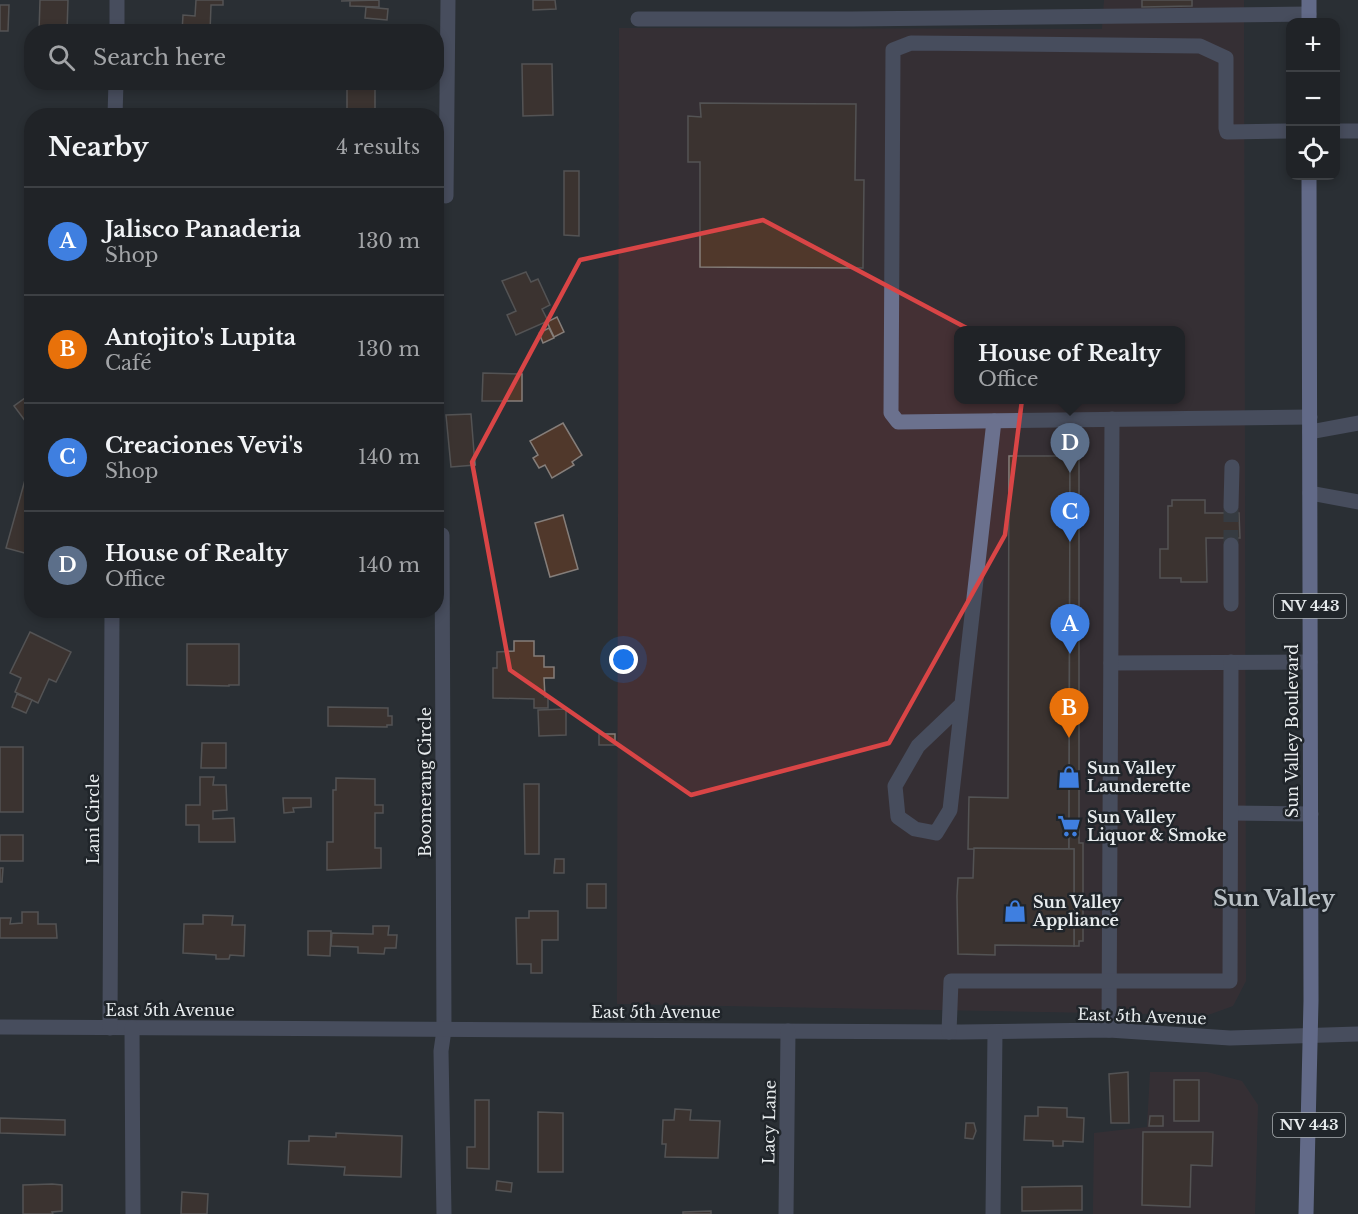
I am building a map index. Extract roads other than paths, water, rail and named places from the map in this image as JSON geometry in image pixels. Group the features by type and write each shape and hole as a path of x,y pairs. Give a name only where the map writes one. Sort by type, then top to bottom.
{"main road":[{"name":"Sun Valley Boulevard","path":"1306,1214 1311,1036 1309,180"}],"street":[{"path":"117,0 117,24"},
{"path":"447,196 448,0"},
{"path":"638,19 852,19 1309,12"},
{"path":"1286,131 1227,132 1226,58 1200,46 911,43 893,50 891,413 898,422 1112,419 1310,425 1358,423"},
{"path":"116,90 116,108"},
{"path":"1340,131 1358,131"},
{"path":"1109,1030 1112,419"},
{"path":"961,705 918,746 895,786 898,817 915,829 936,833 950,810 994,421"},
{"path":"1231,506 1232,467"},
{"path":"1310,493 1358,502"},
{"path":"1231,545 1231,604"},
{"name":"Lani Circle","path":"110,1028 112,618"},
{"name":"Boomerang Circle","path":"442,618 444,1030 441,1051 444,1214"},
{"path":"1111,663 1310,662"},
{"path":"950,1032 951,981 1230,981 1231,663"},
{"path":"1231,813 1311,814"},
{"name":"East 5th Avenue","path":"0,1027 950,1032 1109,1030 1230,1038 1358,1034"},
{"path":"132,1028 133,1214"},
{"name":"Lacy Lane","path":"786,1214 788,1031"},
{"path":"993,1214 995,1032"}],"tunnel":[{"path":"1231,506 1231,545"}],"place":[{"name":"House of Realty","path":"1070,473"},
{"name":"Creaciones Vevi's","path":"1070,542"},
{"name":"Jalisco Panaderia","path":"1070,654"},
{"name":"Antojito's Lupita","path":"1069,738"},
{"name":"Sun Valley Launderette","path":"1069,777"},
{"name":"Sun Valley Liquor & Smoke","path":"1069,826"},
{"name":"Sun Valley Appliance","path":"1015,911"}],"district":[{"name":"Sun Valley","path":"1274,898"}]}
